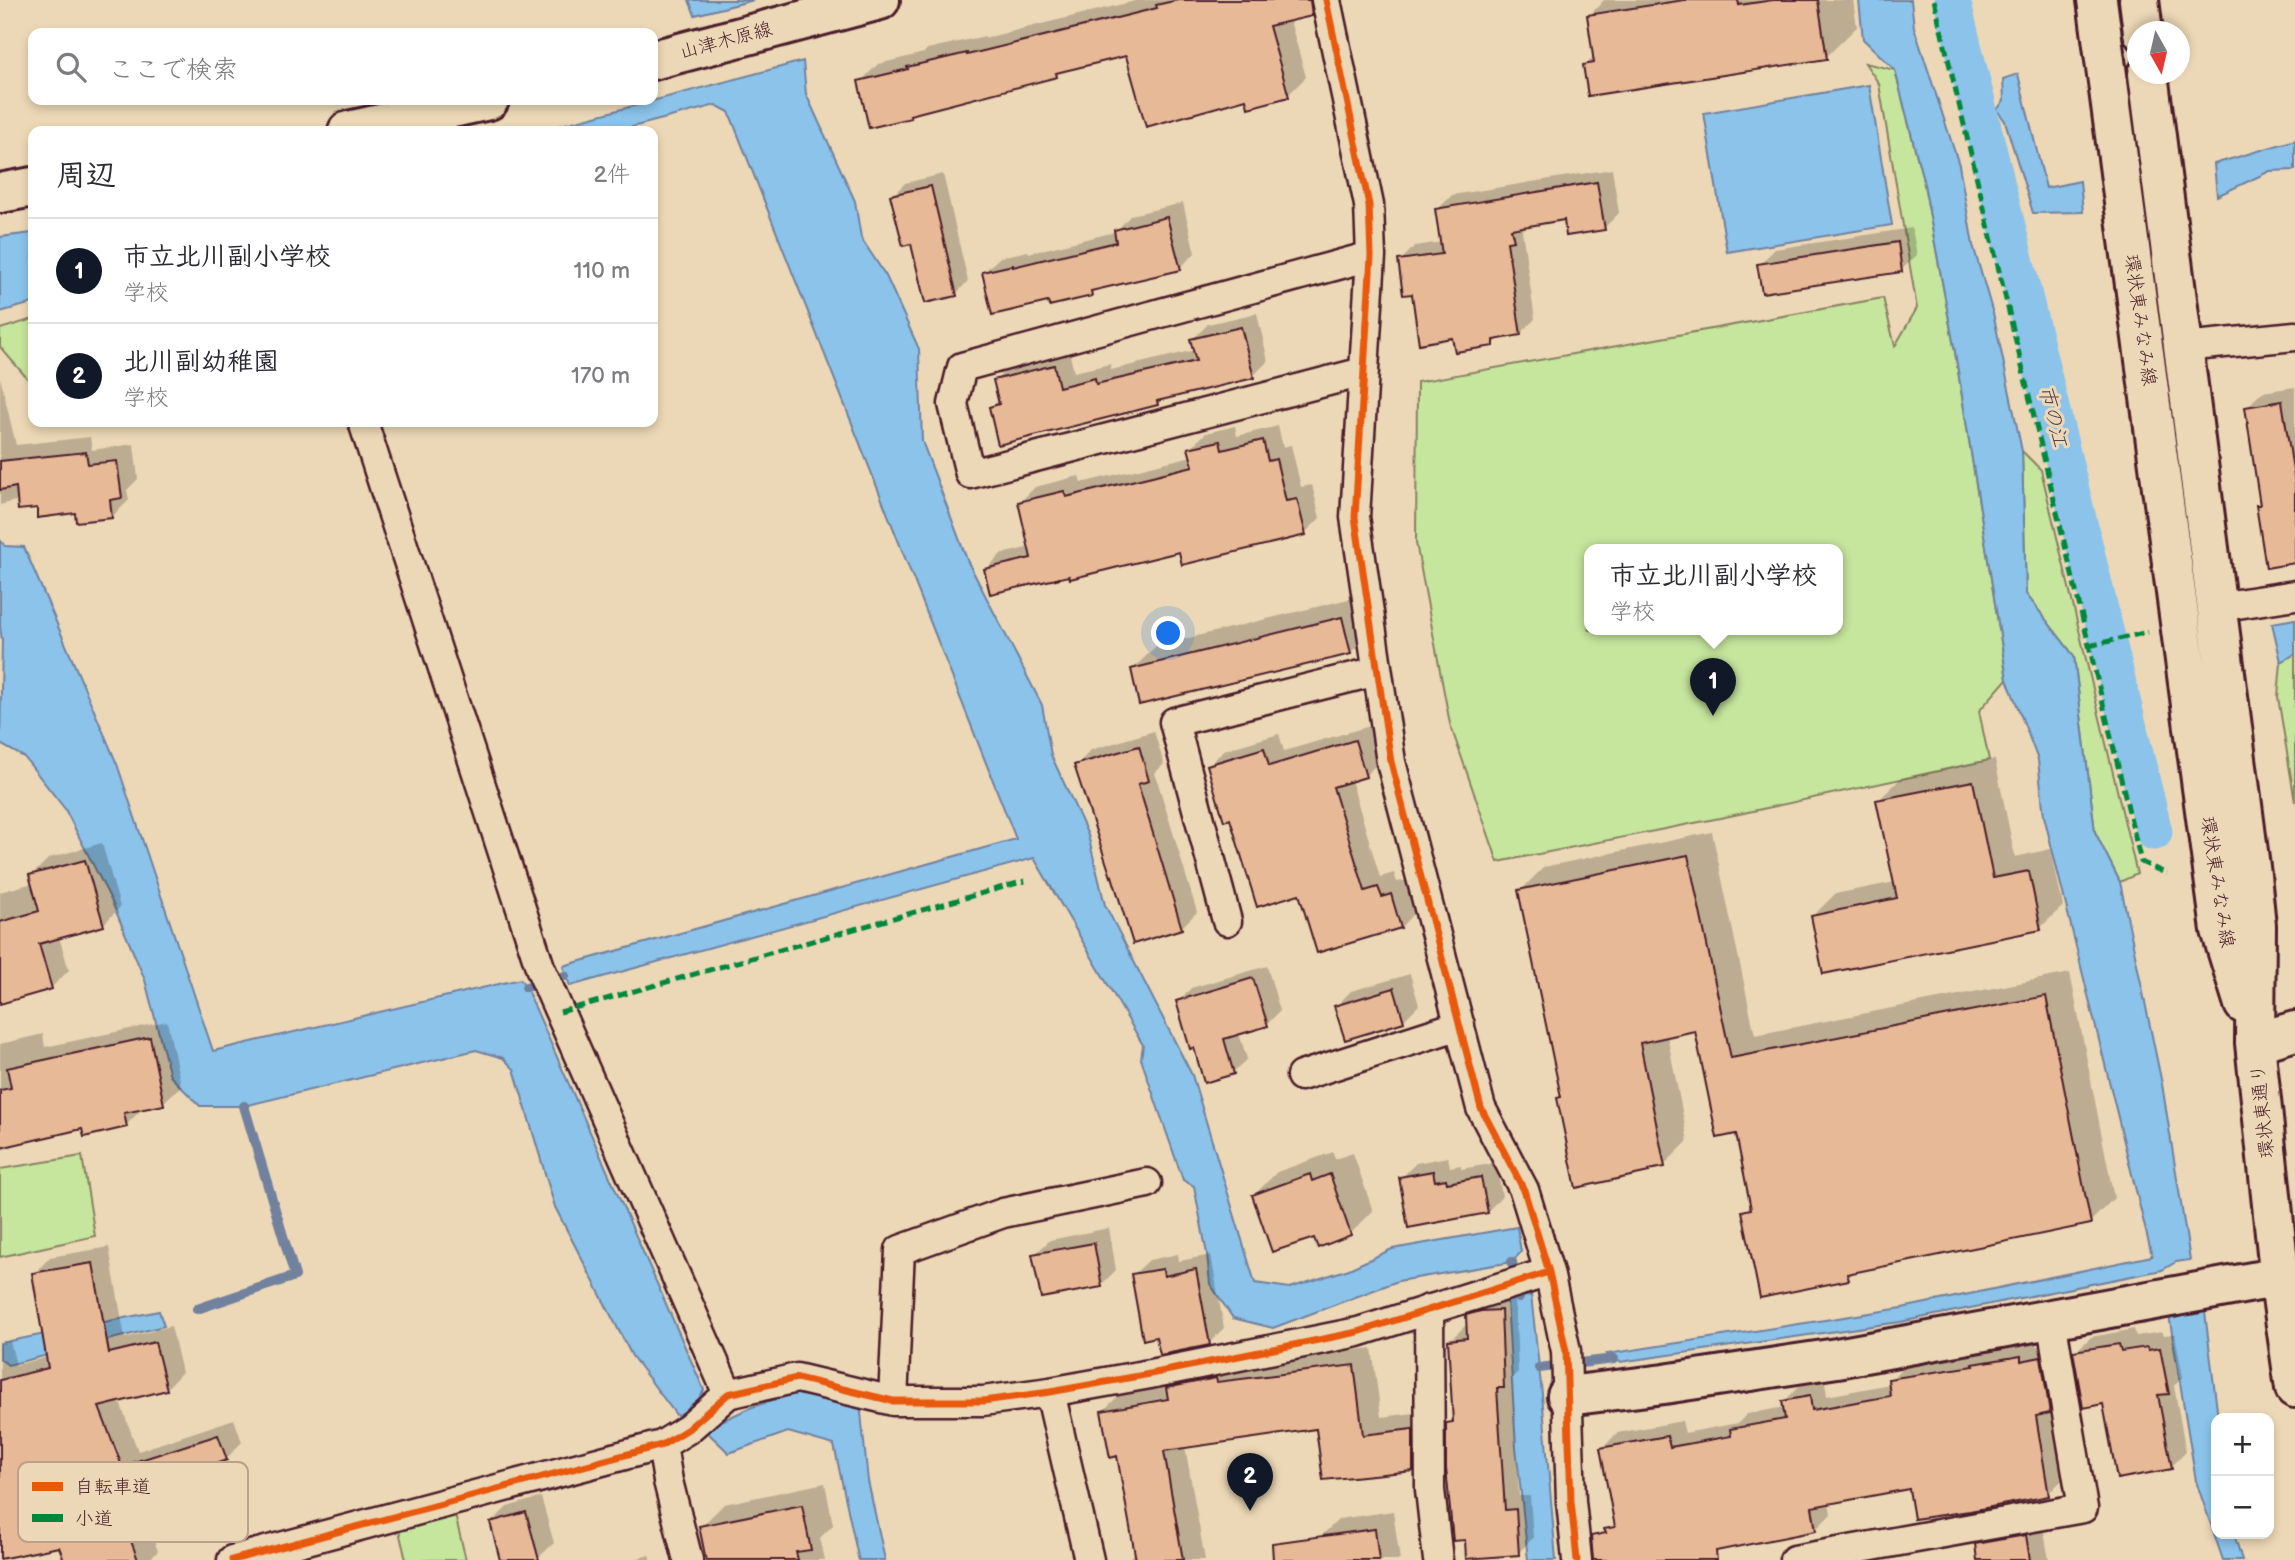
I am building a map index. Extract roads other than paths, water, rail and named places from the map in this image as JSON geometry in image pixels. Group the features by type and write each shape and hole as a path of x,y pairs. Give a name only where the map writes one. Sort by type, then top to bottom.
{"street":[{"name":"山津木原線","path":"658,59 880,0"},
{"path":"1326,0 1369,205 1371,256 1355,517 1391,762 1482,1108 1524,1191 1526,1279 1566,1351 1571,1501 1577,1560"},
{"name":"環状東みなみ線","path":"2097,0 2221,930 2255,1043"},
{"path":"2139,0 2142,21"},
{"name":"環状東みなみ線","path":"2149,84 2218,607 2256,926 2255,1043"},
{"path":"371,126 466,105"},
{"path":"0,193 28,188"},
{"path":"1363,372 970,474 953,404 962,367 1371,256"},
{"path":"2184,346 2295,336"},
{"path":"365,427 547,983 719,1403"},
{"path":"2218,607 2295,595"},
{"path":"1227,920 1174,722 1377,671"},
{"path":"1301,1076 1460,1025"},
{"path":"2255,1043 2295,1031"},
{"name":"環状東通り","path":"2255,1043 2286,1285 2295,1388"},
{"path":"893,1401 900,1250 1003,1213 1147,1183"},
{"path":"232,1560 662,1445 688,1429 719,1403 797,1378 893,1401 983,1401 1050,1392 1358,1332 1526,1279"},
{"path":"1567,1390 1664,1384 1837,1358 2200,1291 2286,1285"},
{"path":"1429,1309 1430,1490 1438,1560"},
{"path":"1794,1560 2083,1508 2051,1319"},
{"path":"1050,1392 1089,1560"},
{"path":"662,1445 688,1560"}],"water":[{"path":"689,0 754,0 695,15"},
{"path":"1859,0 1911,0 1914,27 1959,165 1973,245 1994,317 2022,451 2026,594 2074,656 2095,832 2120,882 2162,1084 2190,1260 2176,1262 2162,1270 1900,1322 1620,1362 1607,1354 1902,1308 2152,1256 2044,816 2038,760 2007,679 1955,352 1924,184 1895,70 1863,39"},
{"path":"803,61 806,94 855,201 861,238 886,276 919,349 922,441 968,562 1042,705 1051,755 1088,835 1105,905 1192,1075 1255,1283 1290,1288 1349,1269 1392,1249 1517,1227 1521,1252 1512,1262 1398,1281 1273,1328 1233,1318 1210,1284 1194,1186 1183,1180 1141,1059 1143,1045 1034,858 570,986 563,966 1016,839 729,112 716,105 636,126 558,126 637,105 658,105 658,99"},
{"path":"2018,74 2046,188 2080,181 2083,212 2033,213 2005,121 1997,110 2004,100 2003,79"},
{"path":"1869,85 1892,225 1727,252 1704,113"},
{"path":"2295,140 2295,170 2270,171 2217,196 2214,164"},
{"path":"28,234 28,304 0,312 0,237"},
{"path":"0,540 5,546 24,547 117,764 213,1051 520,979 526,987 704,1390 694,1408 677,1416 632,1356 555,1207 514,1069 503,1058 476,1050 244,1106 200,1106 170,1076 145,980 112,902 65,809 24,757 0,744"},
{"path":"2295,619 2295,654 2281,662 2272,623"},
{"path":"1531,1295 1556,1560 1528,1560 1516,1446 1507,1301"},
{"path":"2204,1304 2217,1413 2211,1413 2211,1525 2196,1481 2169,1315 2186,1315"},
{"path":"159,1311 164,1326 8,1365 0,1359 0,1343"},
{"path":"797,1393 860,1403 868,1481 885,1560 859,1560 834,1445 788,1432 729,1453 704,1429 752,1407"},
{"path":"2216,1539 2236,1539 2242,1560 2223,1560"}],"waterway":[{"name":"市の江","path":"1952,0 2154,832"},
{"path":"526,987 565,976"},
{"path":"197,1309 295,1276 244,1106"},
{"path":"1512,1262 1519,1298"},
{"path":"1539,1368 1614,1359"}],"place":[{"name":"市立北川副小学校","path":"1713,716"},
{"name":"北川副幼稚園","path":"1250,1511"}]}
